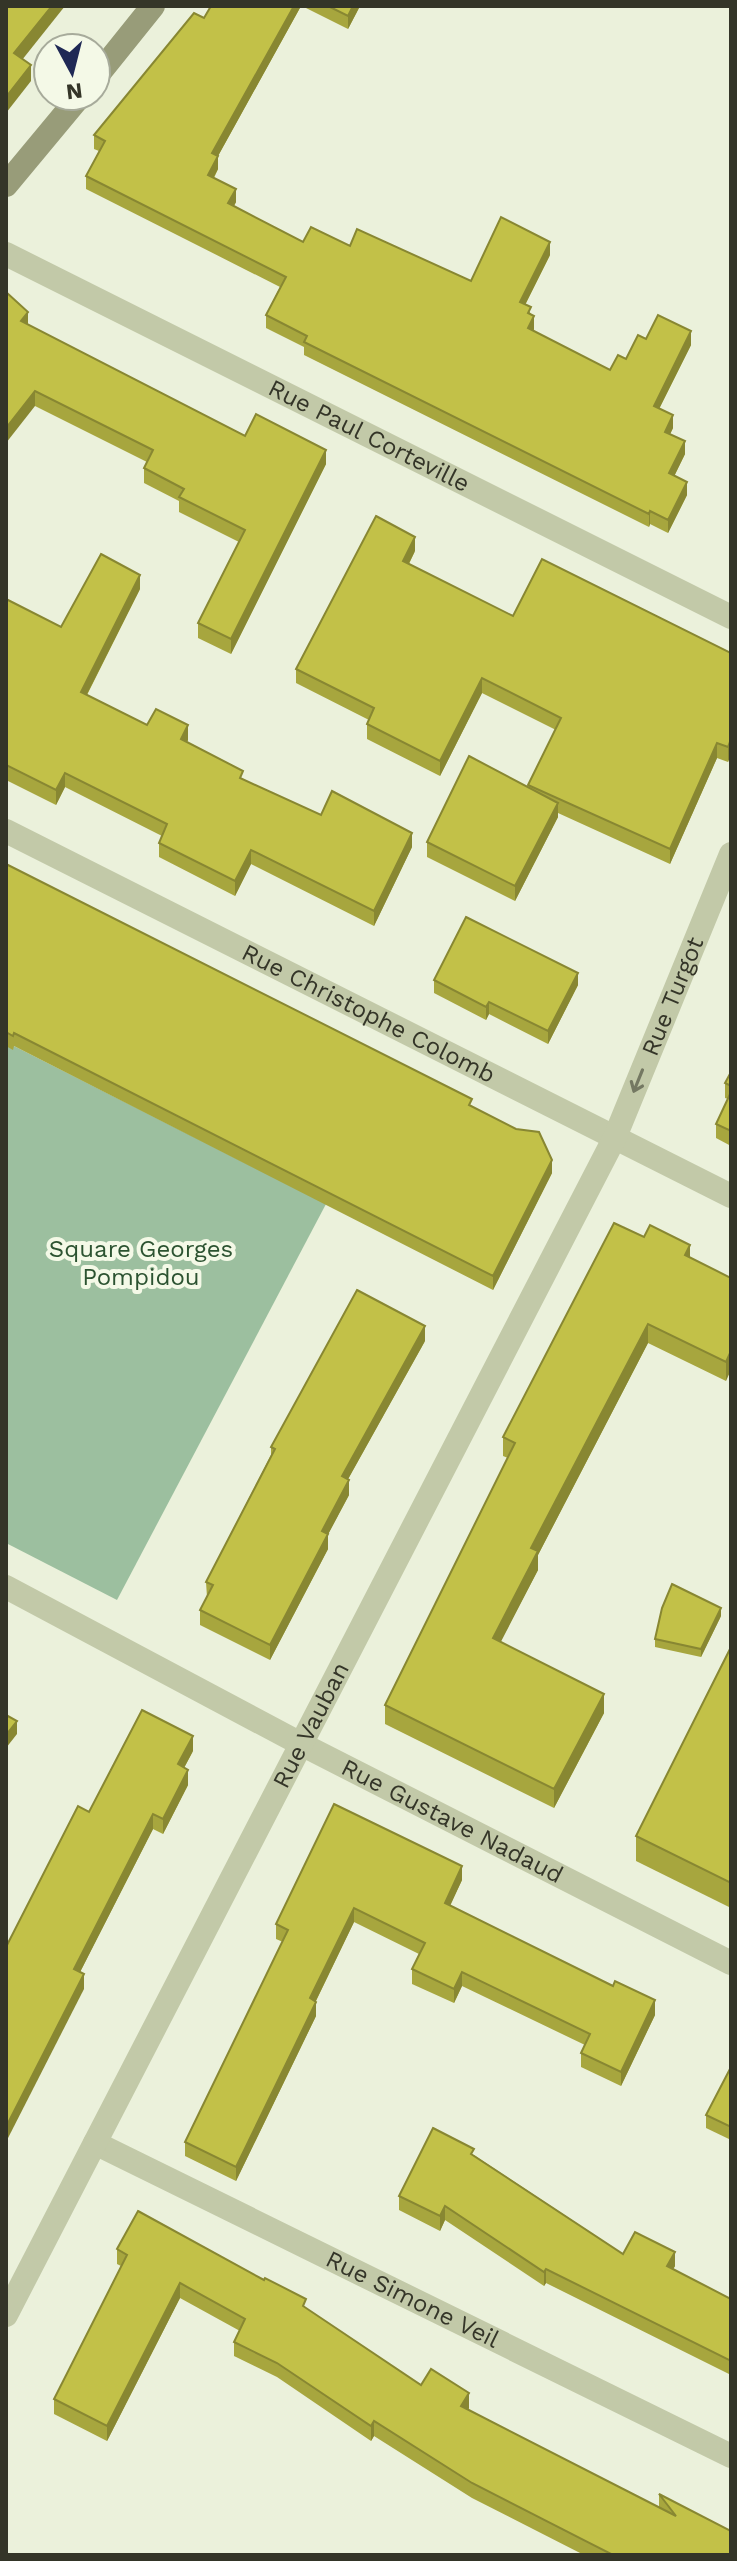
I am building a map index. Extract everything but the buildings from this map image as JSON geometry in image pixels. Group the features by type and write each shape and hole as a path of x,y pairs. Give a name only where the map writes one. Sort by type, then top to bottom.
{"street":[{"path":"112,57 153,6"},
{"path":"6,185 67,112"},
{"name":"Rue Paul Corteville","path":"6,254 731,617"},
{"name":"Rue Christophe Colomb","path":"6,831 731,1196"},
{"name":"Rue Turgot","path":"615,1137 731,854"},
{"name":"Rue Vauban","path":"6,2315 615,1137"},
{"name":"Rue Gustave Nadaud","path":"6,1587 301,1744 731,1963"},
{"name":"Rue Simone Veil","path":"95,2143 731,2456"}],"green space":[{"name":"Square Georges Pompidou","path":"6,1042 326,1204 117,1600 6,1543"}]}
